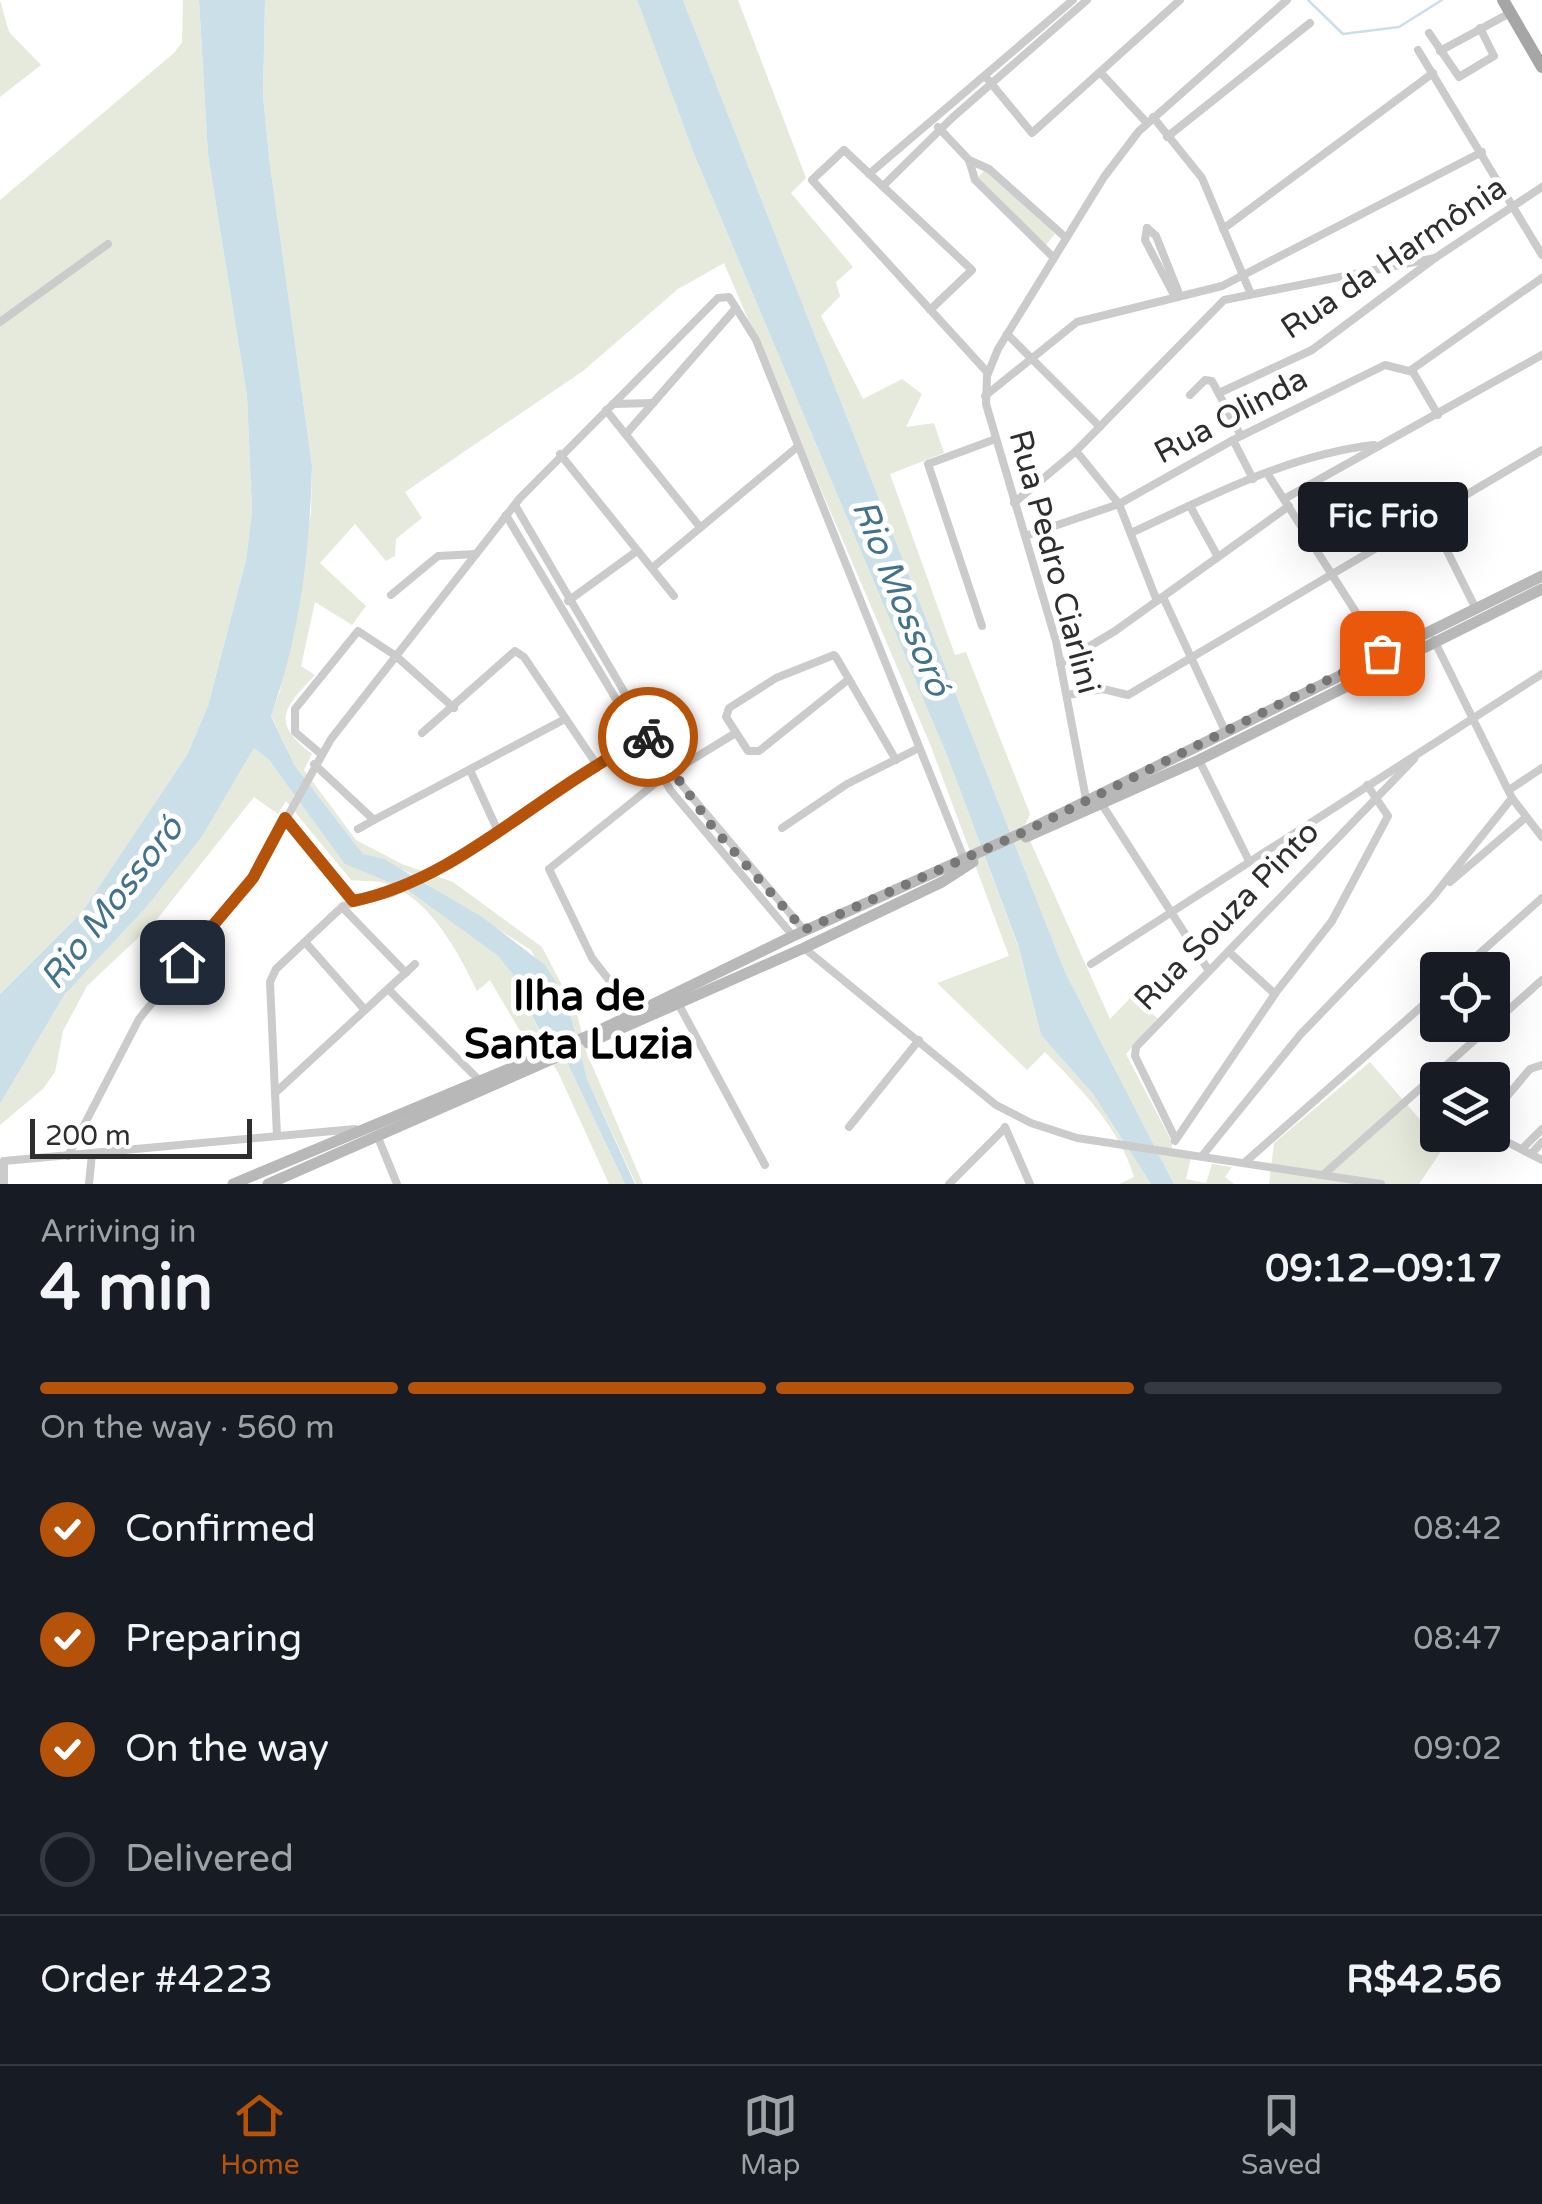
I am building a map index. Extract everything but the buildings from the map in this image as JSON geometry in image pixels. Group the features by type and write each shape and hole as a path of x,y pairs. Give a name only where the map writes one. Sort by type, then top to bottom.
{"main road":[{"path":"1503,0 1536,47 1542,67"},
{"path":"591,1038 633,1012 798,933 1198,760 1432,635 1475,607 1542,576"},
{"path":"1025,834 1086,799 1306,700 1382,653 1542,590"},
{"path":"233,1184 359,1129 420,1109 679,1005 942,882 969,861"},
{"path":"731,965 736,978"},
{"path":"268,1184 377,1135 478,1079 546,1057"}],"street":[{"path":"883,186 1072,0"},
{"path":"870,174 1087,0"},
{"path":"988,80 1032,132 1180,0"},
{"name":"Rua Pedro Ciarlini","path":"1086,799 1060,664 1025,536 993,440 985,396 988,373 1007,334 1104,177 1150,120 1287,0"},
{"path":"1440,51 1482,32 1510,13"},
{"path":"1167,137 1310,23"},
{"path":"1429,33 1459,77 1494,56 1482,32"},
{"path":"1418,50 1542,254"},
{"path":"1101,73 1167,137 1202,178 1250,292"},
{"path":"1223,228 1433,73"},
{"path":"932,121 969,160 989,168 1066,237"},
{"path":"930,310 972,270 844,150 812,180 930,310 988,373"},
{"path":"985,396 1087,318 1177,297 1243,276 1482,152"},
{"path":"969,160 975,180 1053,257"},
{"name":"Rua da Harmônia","path":"1190,394 1208,380 1218,392 1312,350 1435,258 1542,187"},
{"path":"1147,228 1156,236 1177,297 1144,240 1147,228"},
{"path":"0,322 108,244"},
{"path":"1014,504 1076,451 1224,300 1435,258"},
{"path":"1438,415 1412,370 1542,278"},
{"path":"68,1156 146,1008 253,878 321,754 515,504 560,454 718,298 727,296 756,340 796,448 902,698 917,749 969,861"},
{"path":"626,434 736,308"},
{"path":"1007,334 1100,427"},
{"path":"1060,664 1160,599 1287,503 1382,444 1542,356"},
{"name":"Rua Olinda","path":"1025,536 1119,504 1237,438 1386,365 1412,370"},
{"path":"1218,392 1253,478"},
{"path":"609,407 653,403"},
{"path":"609,407 700,527"},
{"path":"982,626 928,464 993,440"},
{"path":"1130,533 1318,453 1382,444"},
{"path":"652,568 796,448"},
{"path":"1066,696 1103,689 1128,695 1542,450"},
{"path":"1076,451 1119,504 1160,599 1226,733"},
{"path":"560,454 674,596"},
{"path":"1267,473 1335,573 1382,653"},
{"path":"515,504 671,772 798,933"},
{"path":"1190,506 1218,557"},
{"path":"506,515 662,778 752,888 798,933"},
{"path":"1430,517 1475,607"},
{"path":"561,607 637,550"},
{"path":"391,595 438,556 476,554"},
{"path":"321,754 295,732 295,708 358,630 396,656 454,708"},
{"path":"1432,635 1511,794 1541,835"},
{"path":"422,732 515,651 522,654 597,766"},
{"path":"849,679 755,752 748,751 726,717 729,708 776,678 834,655 849,679 896,760"},
{"path":"1091,964 1542,674"},
{"path":"358,830 565,719"},
{"path":"633,1012 592,958 550,869 662,778 734,734"},
{"path":"277,1136 270,982 305,942 342,907 392,893 433,872 647,735"},
{"name":"Rua Souza Pinto","path":"1175,1138 1135,1052 1424,748"},
{"path":"782,828 847,784 917,749"},
{"path":"1198,760 1249,862"},
{"path":"314,764 374,820"},
{"path":"1432,898 1511,794 1542,768"},
{"path":"470,770 498,829"},
{"path":"1177,1150 1175,1138 1275,994 1332,921 1386,825 1387,808 1367,785"},
{"path":"1102,803 1209,971"},
{"path":"287,815 353,901"},
{"path":"697,824 706,818"},
{"path":"1202,1156 1300,1035 1432,898 1525,818"},
{"path":"752,888 760,881"},
{"path":"1481,952 1542,898"},
{"path":"342,907 406,973"},
{"path":"305,942 365,1010"},
{"path":"804,948 1013,1115 1064,1134 1380,1184"},
{"path":"1229,952 1275,994"},
{"path":"275,1094 415,964"},
{"path":"1323,1175 1542,980"},
{"path":"388,989 478,1079"},
{"path":"679,1005 765,1165"},
{"path":"1244,1163 1420,1008"},
{"path":"849,1127 919,1040"},
{"path":"1510,1093 1530,1069 1542,1065"},
{"path":"949,1184 1013,1115"},
{"path":"1005,1128 1030,1184"},
{"path":"4,1184 2,1158 68,1156 359,1129"},
{"path":"1522,1150 1542,1130"},
{"path":"377,1135 398,1184"},
{"path":"1531,1154 1542,1142"},
{"path":"1510,1144 1542,1160"},
{"path":"89,1184 92,1154"}],"shaded area":[{"path":"0,0 9,32 41,65 0,97"},
{"path":"183,0 199,0 208,155 247,396 252,512 246,560 208,706 187,755 82,912 0,994 0,200 174,53 182,42"},
{"path":"265,0 637,0 694,154 948,758 1018,946 1041,1035 1093,1094 1151,1184 1119,1184 1134,1177 1119,1142 1097,1109 1045,1052 1027,1070 937,983 1009,956 930,744 724,263 678,289 583,371 405,492 422,518 396,539 395,556 386,561 355,524 320,563 366,606 352,625 315,602 301,666 315,675 286,715 290,733 312,754 304,770 356,840 402,864 453,882 542,947 577,1014 586,1051 643,1184 636,1184 587,1079 573,1033 531,950 408,872 363,854 295,766 271,715 280,691 311,512 312,465 263,96"},
{"path":"683,0 738,0 806,178 791,193 853,267 836,282 840,296 821,316 863,399 902,379 922,394 906,427 934,423 944,453 890,474 955,655 966,652 1030,814 1024,827 1110,1019 1133,995 1158,1019 1126,1054 1172,1142 1172,1155 1191,1158 1186,1179 1206,1183 1212,1164 1232,1167 1225,1177 1234,1184 1174,1184 1065,972"},
{"path":"986,169 1055,234 1046,245 975,180"},
{"path":"254,748 269,760 345,863 406,889 498,956 513,973 538,1029 566,1060 625,1184 609,1184 558,1072 540,1046 527,1043 490,980 477,991 451,943 429,913 400,890 384,883 351,880 286,801 278,814 254,797 154,923 87,986 63,1031 55,1072 43,1089 0,1125 0,1104 65,994 203,835"},
{"path":"1370,1062 1420,1119 1420,1152 1441,1152 1419,1184 1269,1184 1274,1143"}],"water":[{"name":"Rio Mossoró","path":"199,0 265,0 263,96 312,465 302,592 271,716 295,766 363,854 384,859 482,917 545,965 566,999 587,1079 635,1184 625,1184 566,1060 538,1028 513,974 498,956 406,889 345,864 269,760 254,748 203,835 147,906 65,994 0,1104 0,994 82,912 187,755 208,706 246,560 252,512 247,396 208,155"},
{"name":"Rio Mossoró","path":"637,0 683,0 1065,972 1174,1184 1151,1184 1093,1094 1041,1035 1018,945 948,758 694,154"}],"waterway":[{"path":"1308,0 1343,34 1399,27 1442,0"}],"way so far":[{"path":"648,737 714,829 804,930 1024,832 1382,653"}],"place":[{"name":"Fic Frio","path":"1382,653"}],"district":[{"name":"Ilha de Santa Luzia","path":"579,1020"}],"route":[{"path":"182,962 253,878 285,818 353,901 392,893 433,872 591,769 648,737"}]}
